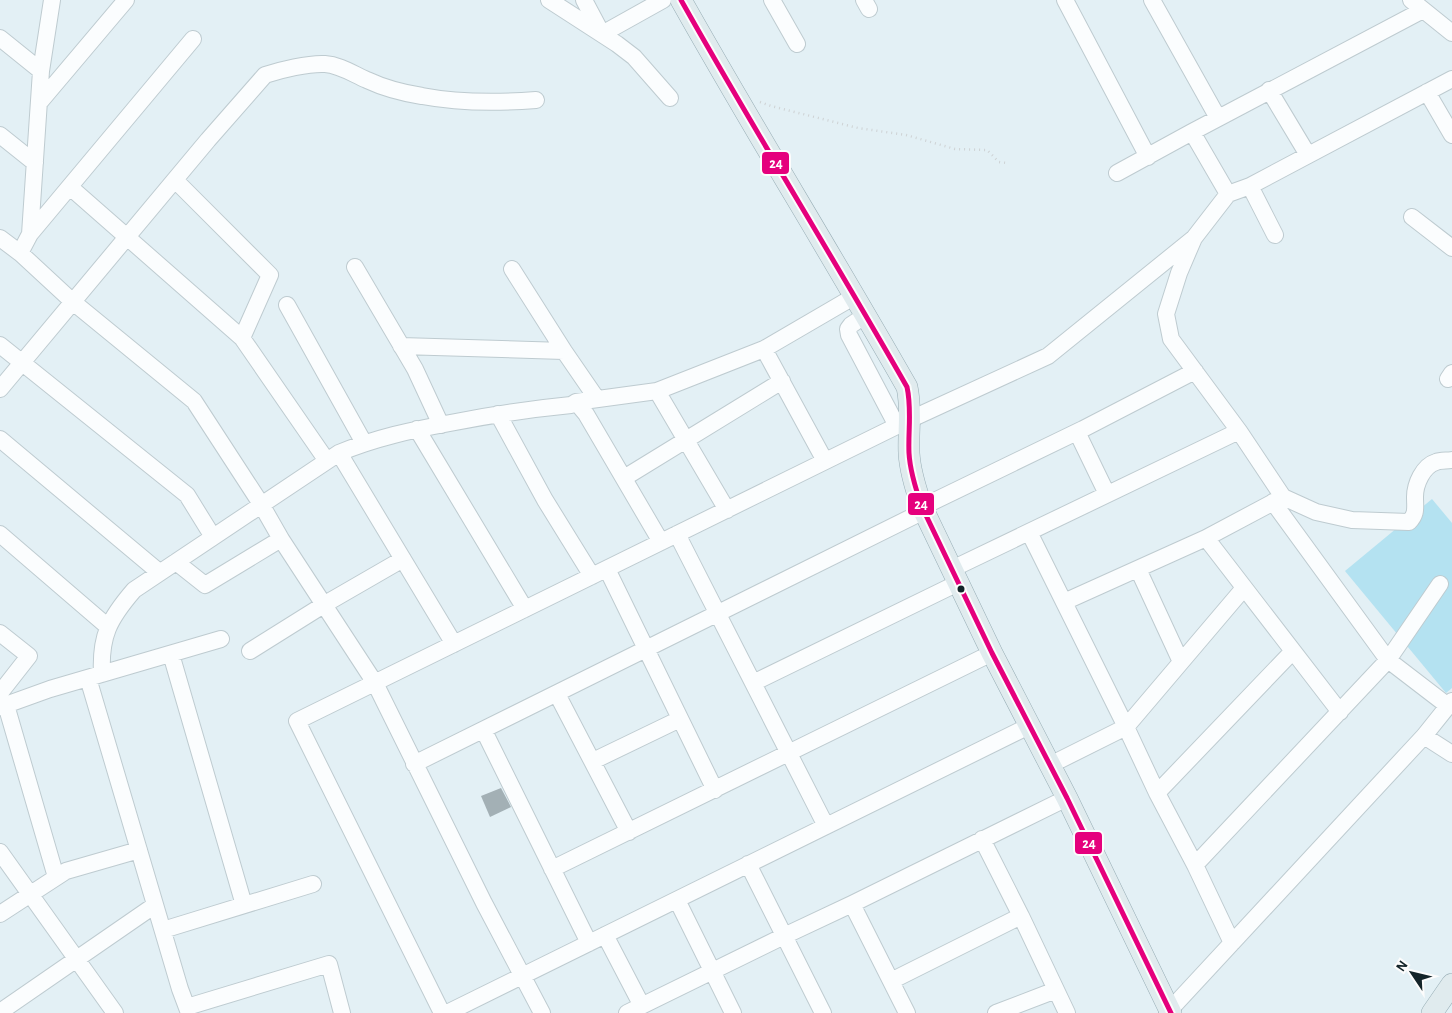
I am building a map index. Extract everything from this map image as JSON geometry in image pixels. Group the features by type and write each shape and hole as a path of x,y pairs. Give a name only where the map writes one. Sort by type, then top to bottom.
{"main road":[{"path":"681,0 730,88 855,296 907,387 910,398 904,422 916,488 923,509 992,654 1067,798 1167,1012"},
{"path":"1432,1013 1452,984"}],"street":[{"path":"30,234 42,71 52,0"},
{"path":"39,103 126,0"},
{"path":"549,0 634,57 670,98"},
{"path":"584,0 602,34"},
{"path":"602,34 663,0"},
{"path":"772,0 797,44"},
{"path":"1065,0 1148,157"},
{"path":"1152,0 1218,118"},
{"path":"1118,174 1417,5 1452,33"},
{"path":"0,38 42,71"},
{"path":"20,253 30,234 193,39"},
{"path":"0,389 265,75 325,64 347,70 383,87 422,96 456,101 536,100"},
{"path":"442,1013 298,721 904,422 1048,356 1194,238 1228,194 1250,186 1452,79"},
{"path":"1269,90 1308,154"},
{"path":"1427,92 1452,136"},
{"path":"1192,132 1228,194"},
{"path":"0,135 35,163"},
{"path":"175,180 270,275 242,338"},
{"path":"1250,186 1275,234"},
{"path":"70,187 242,338 333,457 404,559 454,644"},
{"path":"1412,217 1452,248"},
{"path":"0,238 20,253 73,302 194,401 375,683 484,903 542,1013"},
{"path":"1167,1012 1424,736 1450,703 1388,660 1278,500 1239,431 1171,339 1166,314 1179,273 1194,238"},
{"path":"355,267 415,369 441,425"},
{"path":"512,269 597,399"},
{"path":"342,1013 329,964 188,1010 139,850 95,676 107,626 117,610 134,590 159,572 333,457 364,443 417,429 498,414 571,405 576,402 657,391 764,349 855,296"},
{"path":"288,305 364,443"},
{"path":"0,345 187,495 213,537"},
{"path":"402,346 564,351"},
{"path":"764,349 825,461"},
{"path":"414,764 484,731 1195,371"},
{"path":"624,478 782,381"},
{"path":"657,391 727,510"},
{"path":"576,402 586,414 661,542"},
{"path":"498,414 545,500 600,572 646,648 714,790"},
{"path":"417,429 525,609"},
{"path":"753,683 955,576 1029,532 1239,431"},
{"path":"1077,432 1107,494"},
{"path":"0,439 159,572"},
{"path":"1064,602 1206,538 1278,500 1316,512 1352,520 1409,522 1414,517 1416,509 1415,495 1421,475 1434,462 1452,460"},
{"path":"1029,532 1126,727 1157,794 1195,865 1232,942"},
{"path":"0,534 107,626"},
{"path":"677,534 826,826"},
{"path":"1206,538 1340,712"},
{"path":"176,562 205,585 281,539"},
{"path":"250,651 325,604 404,559"},
{"path":"1138,569 1181,662"},
{"path":"1195,865 1388,660 1440,584"},
{"path":"1050,765 1126,727 1244,588"},
{"path":"0,633 29,656 2,695"},
{"path":"2,695 95,676 221,639"},
{"path":"1157,794 1293,651"},
{"path":"171,654 244,905"},
{"path":"552,870 992,654"},
{"path":"557,694 629,832"},
{"path":"2,695 56,877"},
{"path":"593,761 680,719"},
{"path":"447,1013 1029,726"},
{"path":"484,731 589,943"},
{"path":"1424,736 1452,754"},
{"path":"606,935 634,1009 1067,798"},
{"path":"982,839 1067,1013"},
{"path":"0,914 66,871 139,850"},
{"path":"0,852 115,1013"},
{"path":"748,864 823,1013"},
{"path":"163,930 313,884"},
{"path":"677,900 733,1013"},
{"path":"852,904 907,1013"},
{"path":"0,1012 155,905"},
{"path":"891,981 1021,916"},
{"path":"996,1013 1056,990"}],"path":[{"path":"753,99 771,106 858,128 906,135 955,149 987,150 999,162 1007,163"}],"shaded area":[{"path":"1432,499 1452,523 1452,688 1446,693 1345,571"}],"building":[{"path":"501,788 511,807 490,817 481,796"}],"transit line":[{"name":"24","path":"681,0 907,387 910,420 910,460 922,507 992,653 1067,798 1171,1013"}]}
